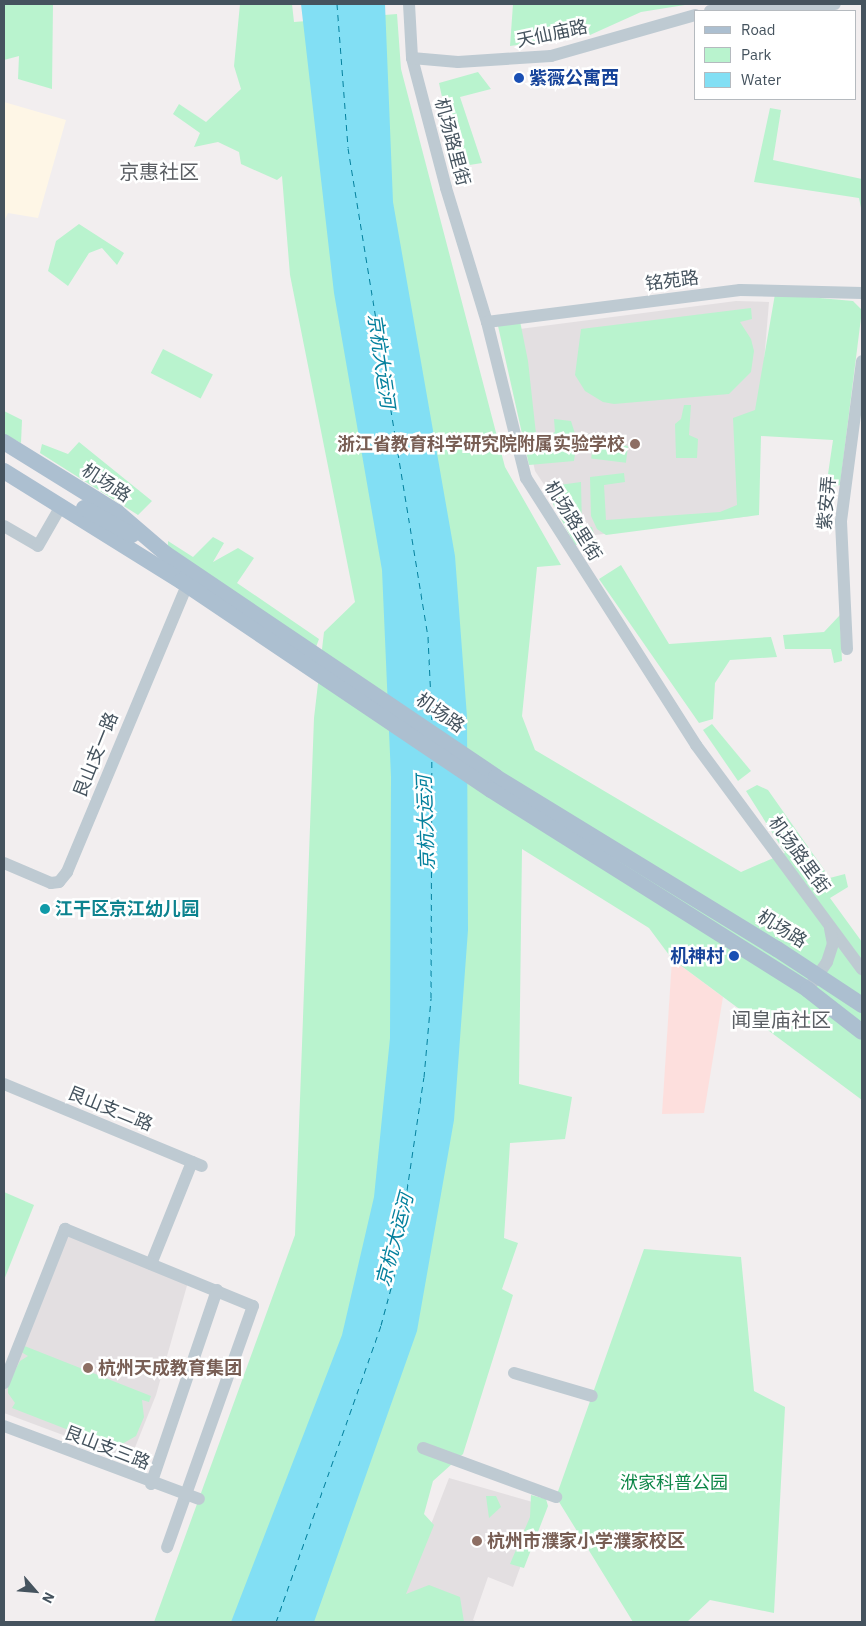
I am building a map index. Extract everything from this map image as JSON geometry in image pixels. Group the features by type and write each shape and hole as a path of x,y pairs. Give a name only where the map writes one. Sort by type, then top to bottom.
{"main road":[{"name":"机场路","path":"4,442 117,512 166,554 354,688 494,783 808,990 862,1032"},
{"path":"4,458 69,505 166,554"},
{"name":"机场路","path":"4,470 69,505 184,583 354,688"},
{"name":"机场路","path":"494,783 818,976 862,1005"}],"street":[{"name":"机场路里街","path":"410,4 412,58 446,188 487,322 526,478 696,745 862,969"},
{"path":"728,10 835,4"},
{"name":"天仙庙路","path":"412,58 458,62 551,56 694,16"},
{"name":"铭苑路","path":"487,322 740,290 862,293"},
{"name":"紫安弄","path":"847,649 841,521 862,361"},
{"path":"4,526 38,546 69,505"},
{"name":"艮山支一路","path":"4,863 51,883 59,882 68,872 184,583"},
{"path":"808,990 827,962 833,944 830,925"},
{"name":"艮山支二路","path":"4,1084 197,1164 151,1264"},
{"path":"4,1383 65,1229 253,1306 193,1497 167,1547"},
{"path":"151,1484 217,1290"},
{"path":"514,1373 592,1396"},
{"name":"艮山支三路","path":"4,1426 151,1484 193,1497"},
{"path":"423,1448 556,1497"}],"shaded area":[{"path":"4,102 66,120 38,218 8,213 4,221"},
{"name":"浙江省教育科学研究院附属实验学校","path":"736,301 769,302 751,516 579,537 535,471 505,331"},
{"path":"672,959 723,997 704,1113 662,1114"},
{"name":"杭州天成教育集团","path":"67,1235 188,1282 156,1395 130,1460 4,1413 4,1391"},
{"name":"杭州市濮家小学濮家校区","path":"449,1478 543,1505 513,1587 488,1577 473,1620 478,1622 393,1622"}],"green space":[{"path":"4,4 53,4 52,89 18,79 19,56 4,60"},
{"path":"240,4 292,4 294,22 397,14 401,69 505,467 561,565 537,567 522,716 535,750 741,872 785,853 746,791 757,785 768,790 825,871 820,875 822,880 845,874 848,887 830,898 862,942 862,1100 672,959 649,928 522,849 519,1084 572,1097 565,1139 510,1143 504,1238 518,1243 502,1289 513,1295 463,1454 433,1481 424,1514 434,1525 406,1594 429,1585 460,1597 464,1622 154,1622 295,1235 314,718 324,632 355,602 290,275 282,176 277,180 241,164 239,152 218,142 194,147 200,133 173,114 179,104 206,122 241,89 234,66"},
{"path":"513,4 691,4 641,12 590,35 510,46"},
{"path":"478,72 491,89 460,97 482,163 457,167 439,83"},
{"path":"770,108 781,110 773,160 862,179 862,213 859,198 754,182"},
{"path":"79,224 124,253 117,265 102,248 89,253 68,286 48,271 56,241"},
{"path":"775,294 853,301 862,310 840,485 832,487 827,481 833,440 761,436 759,515 606,535 597,529 591,516 590,477 624,473 625,482 604,485 606,520 720,512 737,505 733,418 755,410"},
{"path":"751,308 752,319 740,322 751,339 754,351 751,372 729,394 614,404 603,402 585,391 575,375 581,329"},
{"path":"520,321 528,361 537,443 555,432 554,419 571,421 577,440 574,461 529,465 498,326"},
{"path":"163,349 213,374 201,398 151,373"},
{"path":"684,405 691,405 689,435 698,439 697,458 676,458 675,424 681,419"},
{"path":"4,411 22,420 21,443 4,434"},
{"path":"79,442 152,501 138,515 40,453 42,444 68,454"},
{"path":"593,442 628,446 626,463 591,459"},
{"path":"581,482 582,526 592,527 596,541 575,545 553,504 552,486"},
{"path":"213,537 224,543 213,562 238,548 254,558 237,583 319,639 316,647 168,549 168,541 193,557"},
{"path":"621,565 669,644 771,637 777,657 730,660 715,683 713,719 699,723 599,579"},
{"path":"840,615 842,661 834,663 831,649 785,649 783,635 824,632"},
{"path":"712,724 751,771 738,781 703,730"},
{"path":"4,1192 34,1205 4,1280"},
{"name":"洑家科普公园","path":"644,1249 741,1257 754,1391 785,1407 774,1613 710,1600 687,1622 633,1622 556,1497"},
{"path":"22,1345 151,1396 149,1402 142,1400 144,1417 136,1436 122,1444 120,1450 12,1408 15,1403 8,1393 8,1384 20,1361 28,1356 21,1352"},
{"path":"531,1495 546,1499 548,1506 524,1568 510,1564 530,1517"},
{"path":"486,1496 496,1496 501,1507 489,1518"}],"water":[{"name":"京杭大运河","path":"301,4 385,4 393,202 455,556 467,717 468,930 454,1120 417,1331 314,1622 231,1622 342,1335 374,1197 390,1038 391,777 382,570 334,293"}],"ferry route":[{"path":"337,4 348,148 428,637 432,723"},
{"path":"276,1622 381,1325 394,1277 424,1077 431,998 432,760"}],"place":[{"name":"紫薇公寓西","path":"519,78"},
{"name":"浙江省教育科学研究院附属实验学校","path":"635,444"},
{"name":"江干区京江幼儿园","path":"45,909"},
{"name":"机神村","path":"734,956"},
{"name":"杭州天成教育集团","path":"88,1368"},
{"name":"杭州市濮家小学濮家校区","path":"477,1541"}],"district":[{"name":"京惠社区","path":"159,171"},
{"name":"闻皇庙社区","path":"781,1019"}]}
